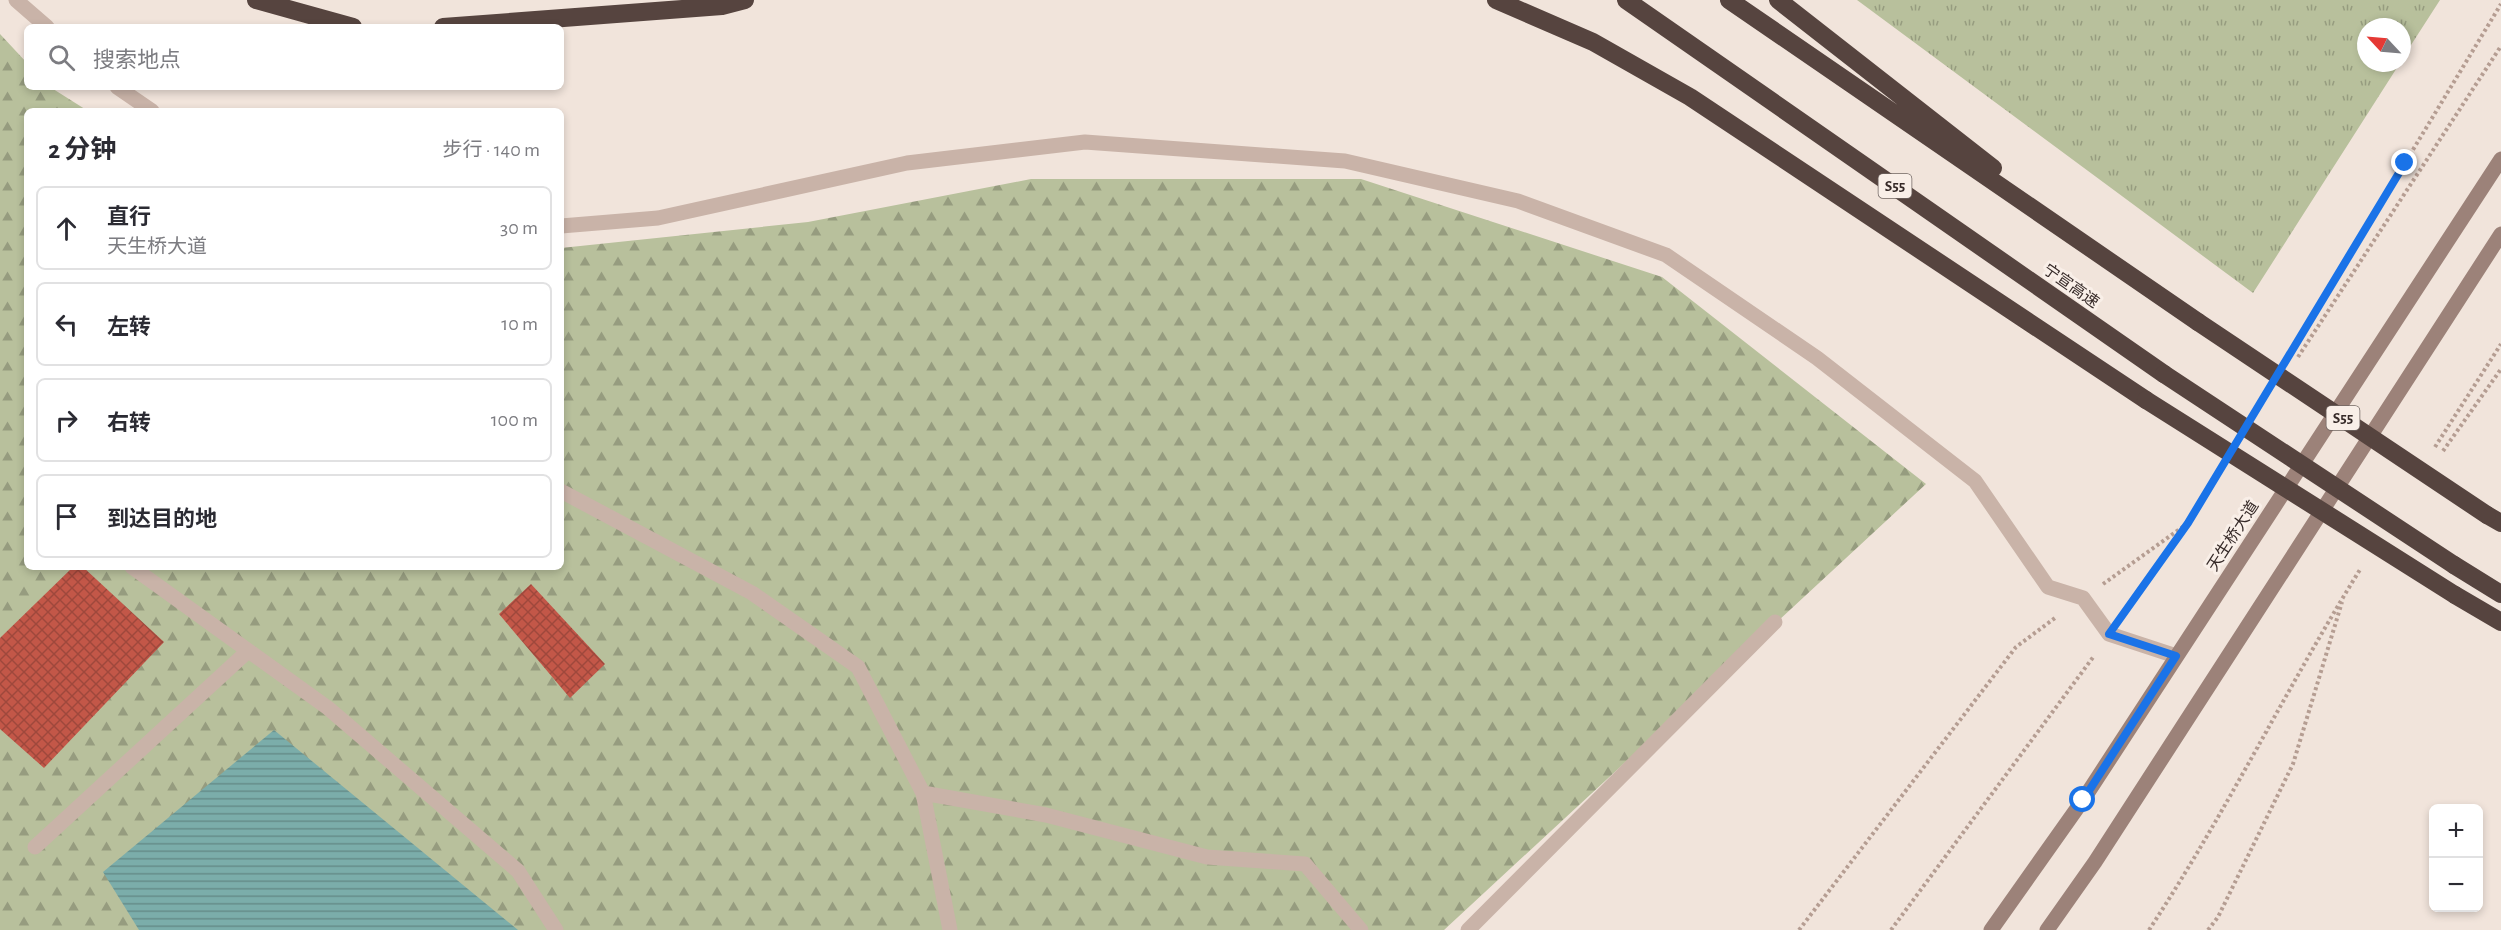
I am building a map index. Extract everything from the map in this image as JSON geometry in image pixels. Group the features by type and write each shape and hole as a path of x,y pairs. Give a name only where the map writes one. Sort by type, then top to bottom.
{"highway":[{"path":"256,0 342,24"},
{"path":"483,24 722,6 745,0"},
{"path":"1496,0 1593,42 1690,97 2146,400 2501,622"},
{"name":"宁宣高速","path":"1626,0 2164,374 2501,594"},
{"name":"S55","path":"1729,0 2198,322 2494,519"},
{"path":"1778,0 2115,263"}],"main road":[{"name":"天生桥大道","path":"1991,930 2083,800 2501,159"},
{"path":"2047,930 2095,862 2501,234"}],"street":[{"path":"16,0 44,24"},
{"path":"122,90 148,108"},
{"path":"564,226 658,218 907,163 1085,142 1345,161 1518,201 1666,255 1817,358 1975,481 2048,587 2083,598 2109,634 2176,656"},
{"path":"564,493 752,593 858,667 923,793 950,930"},
{"path":"136,570 328,708 518,871 556,930"},
{"path":"1468,930 1775,622"},
{"path":"35,847 248,651"},
{"path":"923,793 1046,815 1207,857 1305,864 1361,930"}],"path":[{"path":"2290,353 2501,4"},
{"path":"2293,364 2501,46"},
{"path":"2434,449 2501,344"},
{"path":"2436,461 2501,369"},
{"path":"1891,930 2109,634 2188,523 2220,472"},
{"path":"1799,930 2016,647 2188,523"},
{"path":"2149,930 2186,873 2304,660 2363,566"},
{"path":"2208,930 2218,917 2293,764 2344,595"}],"green space":[{"path":"1857,0 2440,0 2411,45 2411,18 2357,18 2357,72 2394,72 2253,293"},
{"path":"0,34 24,60 24,90 55,90 83,108 24,108 24,570 564,570 564,248 808,222 1031,179 1361,179 1662,277 1926,484 1444,930 0,930"}],"water":[{"path":"274,730 518,930 139,930 103,872"}],"building":[{"path":"70,570 86,570 164,642 44,768 0,729 0,638"},
{"path":"531,584 605,664 570,698 499,614"}],"route":[{"path":"2083,800 2176,656 2109,634 2188,523 2405,163"}]}
